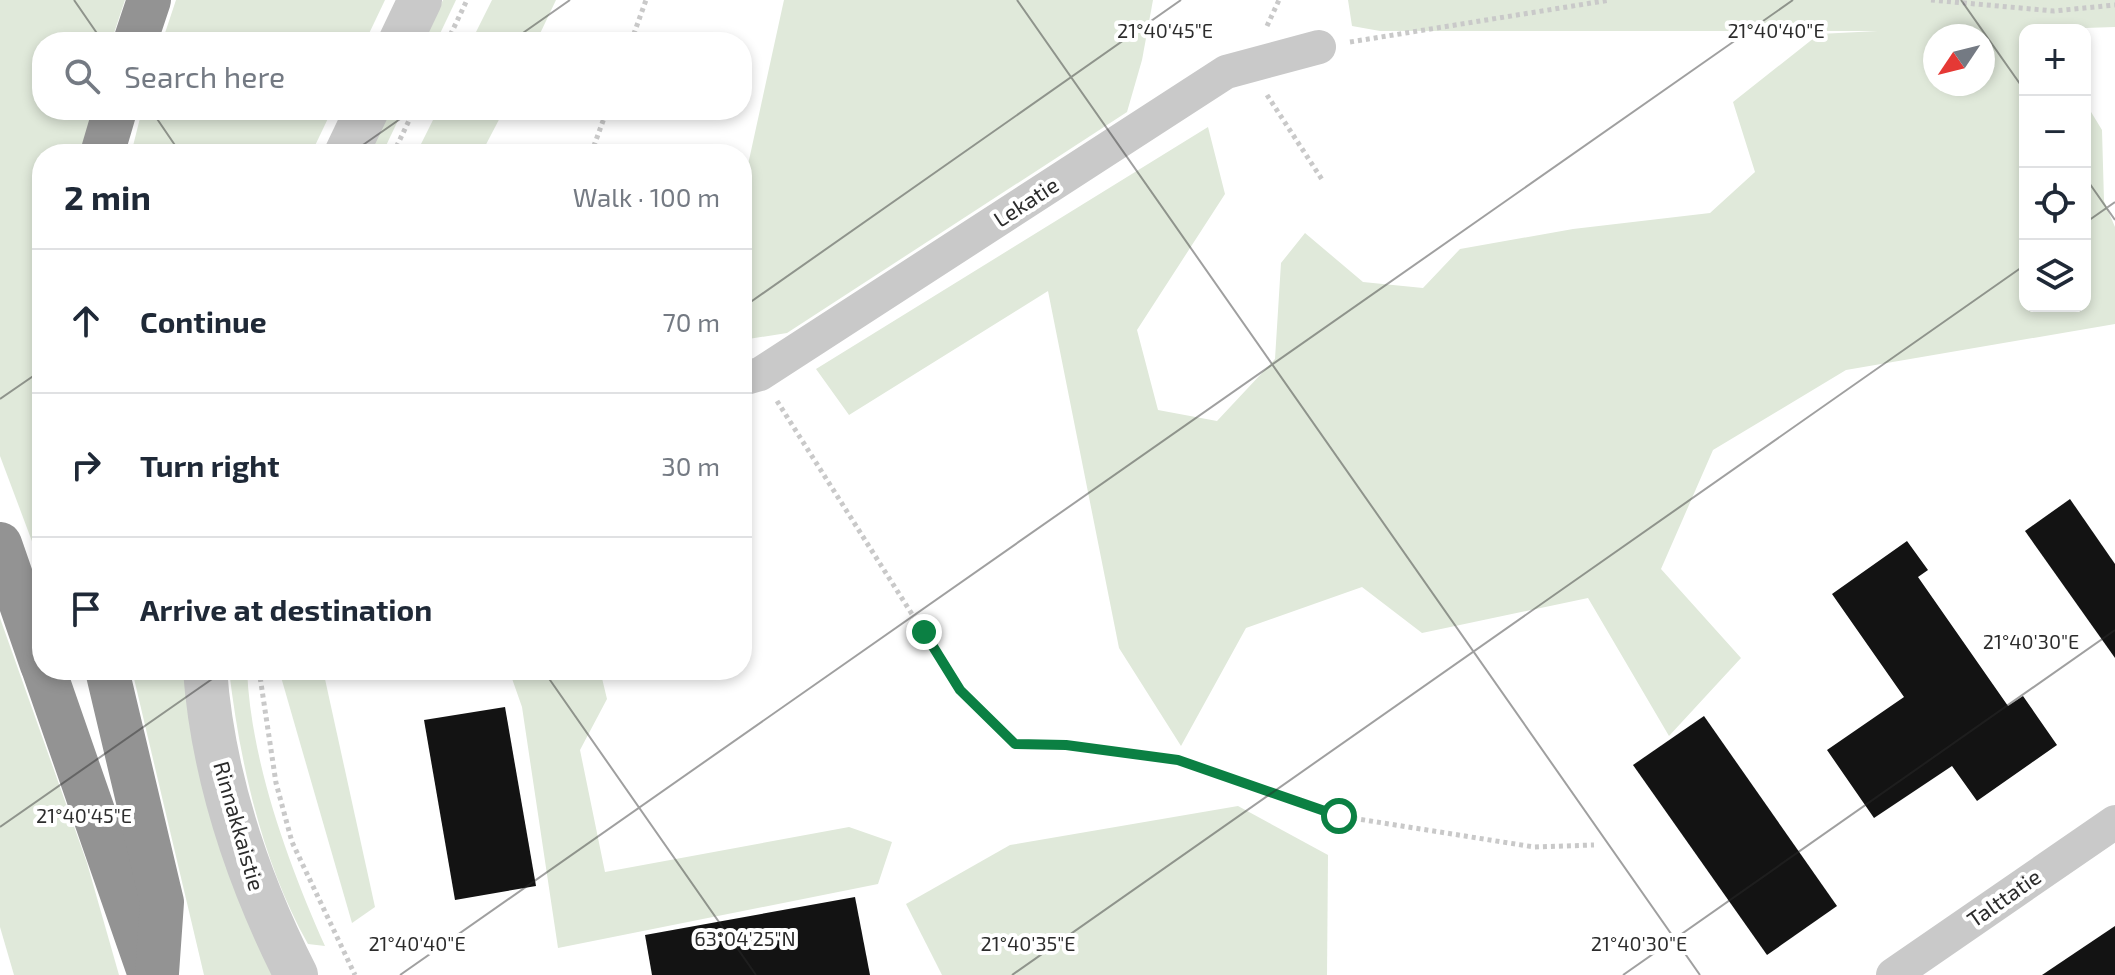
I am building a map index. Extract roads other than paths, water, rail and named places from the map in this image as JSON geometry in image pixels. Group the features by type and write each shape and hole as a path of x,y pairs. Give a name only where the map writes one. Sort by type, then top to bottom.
{"highway":[{"path":"138,32 149,0"},
{"path":"105,144 112,120"},
{"path":"0,544 32,636"},
{"path":"47,680 150,975"},
{"path":"109,680 162,902 157,975"}],"street":[{"path":"405,32 420,0"},
{"name":"Lekatie","path":"752,376 1226,72 1319,47"},
{"path":"351,144 362,120"},
{"name":"Rinnakkaistie","path":"206,680 207,706 224,786 245,857 268,919 296,975"},
{"name":"Talttatie","path":"1893,975 2115,822"}]}
